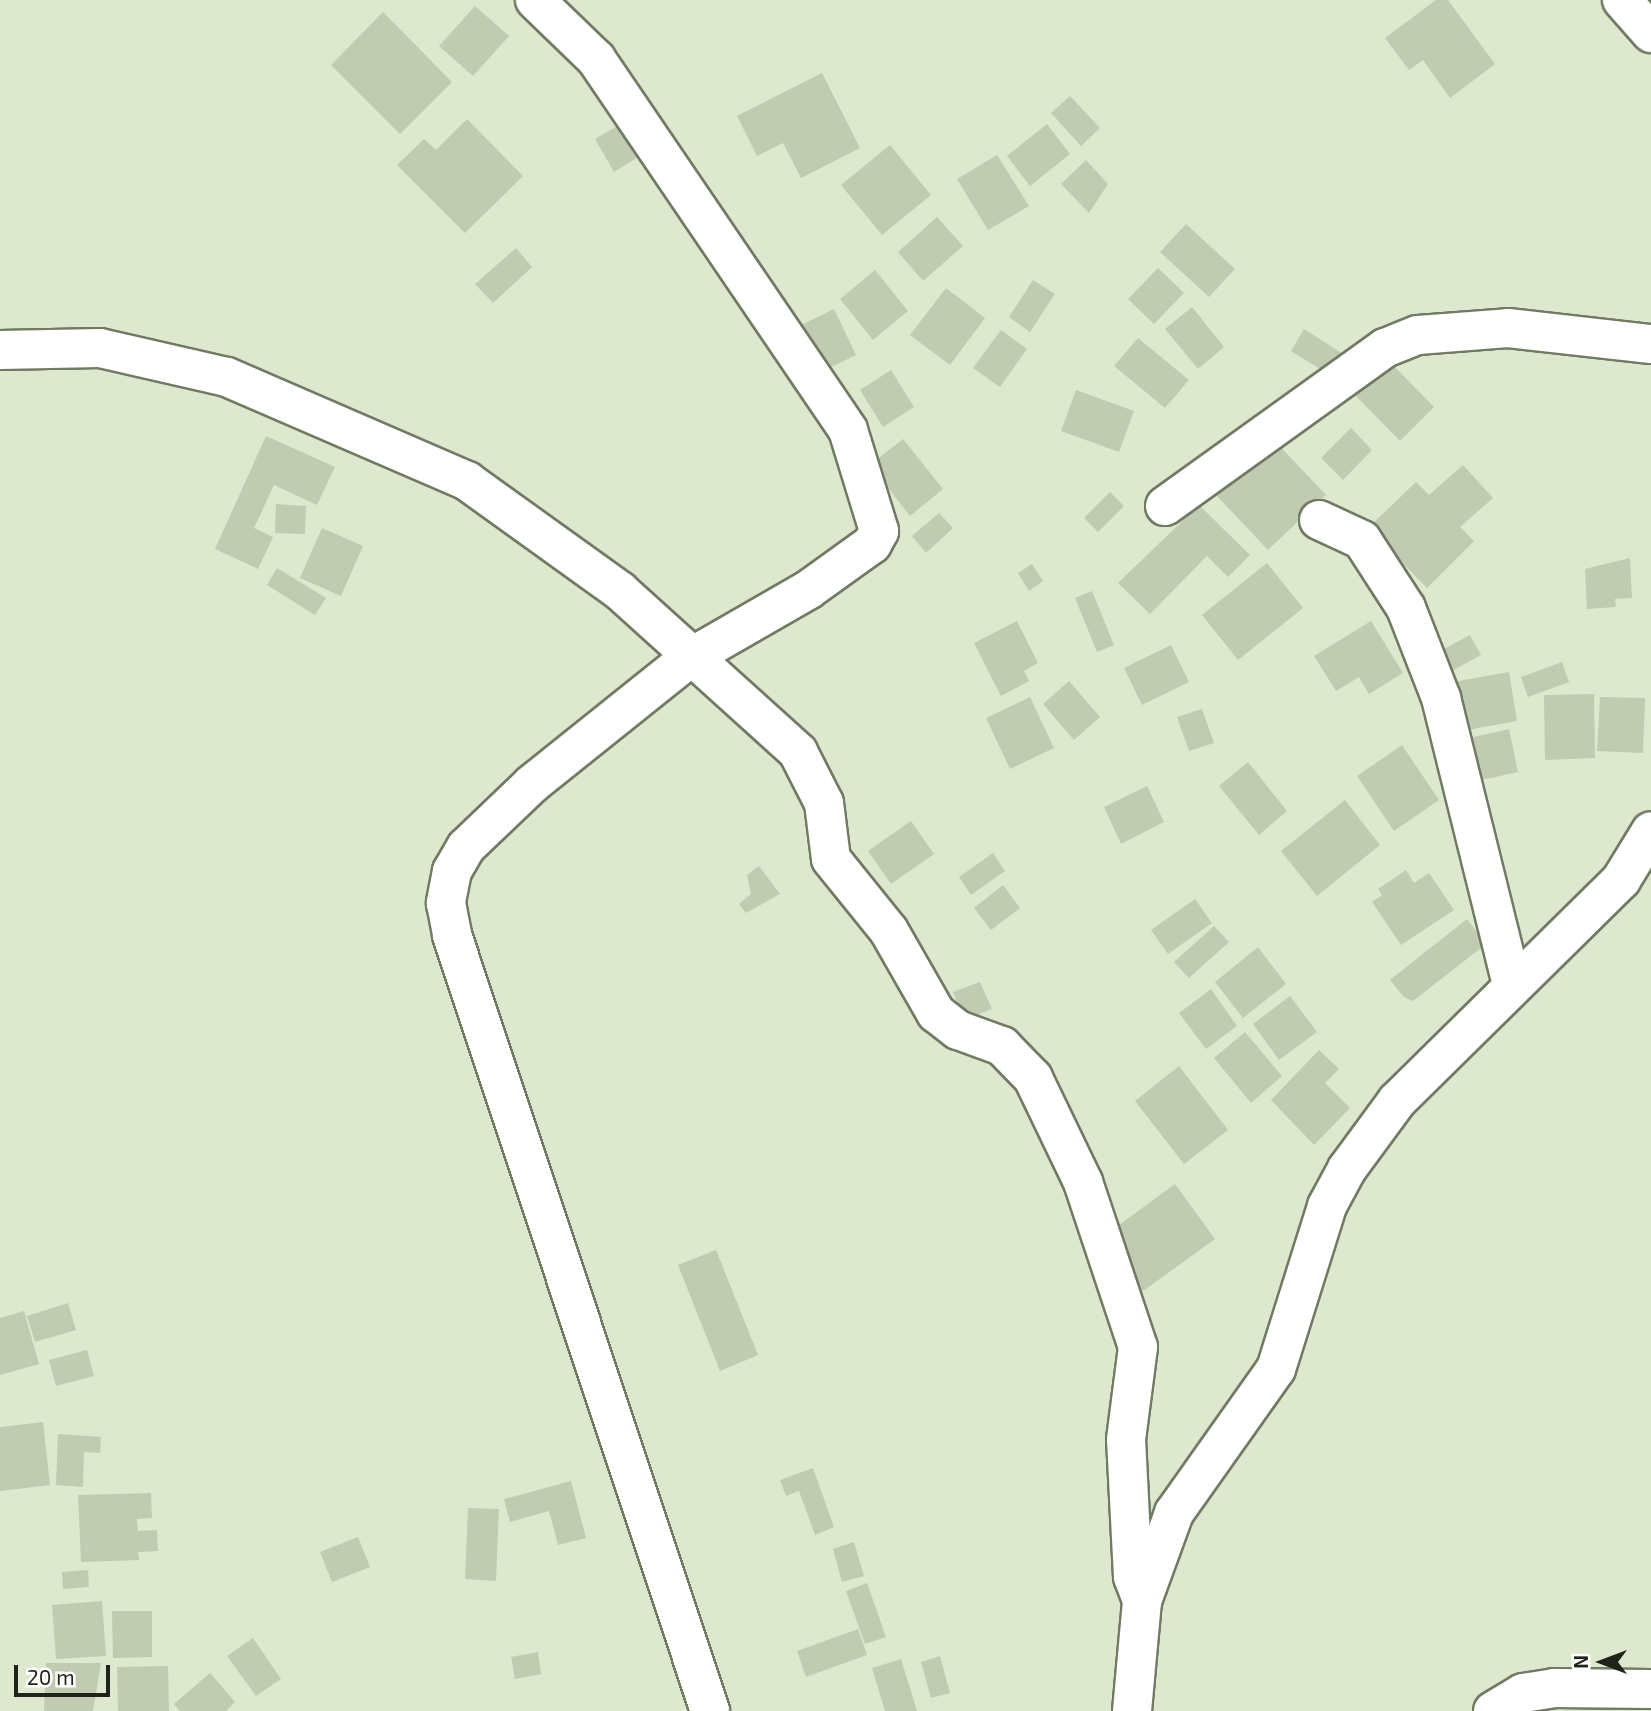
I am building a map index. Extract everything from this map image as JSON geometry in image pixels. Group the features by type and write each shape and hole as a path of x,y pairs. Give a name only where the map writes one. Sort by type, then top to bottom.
{"street":[{"path":"535,0 596,59 848,430 879,531 872,544 808,590 688,659 484,826 452,870 446,903 452,935 710,1711"},
{"path":"1622,0 1651,33"},
{"path":"1165,506 1385,348 1418,335 1508,328 1651,344"},
{"path":"0,350 100,348 227,377 342,422 467,481 620,591 688,659 798,752 824,803 831,859 881,920 936,1013 958,1030 1002,1046 1033,1077 1083,1182 1138,1347 1126,1440 1133,1577 1142,1601"},
{"path":"1319,520 1362,540 1406,608 1441,698 1512,984"},
{"path":"1132,1711 1142,1601 1174,1513 1276,1369 1327,1206 1356,1153 1397,1101 1512,984 1621,880 1651,831"},
{"path":"1493,1711 1523,1693 1554,1688 1651,1689"}],"building":[{"path":"1436,0 1448,0 1495,64 1450,98 1423,60 1409,70 1385,38"},
{"path":"475,6 509,36 473,76 439,46"},
{"path":"383,12 452,82 400,134 331,65"},
{"path":"822,73 860,148 801,178 783,143 757,156 737,116"},
{"path":"1070,96 1100,128 1081,146 1051,113"},
{"path":"467,119 523,176 465,233 397,165 424,139 436,150"},
{"path":"1047,124 1070,154 1030,186 1007,156"},
{"path":"619,125 638,157 614,172 595,139"},
{"path":"890,145 931,195 882,235 841,185"},
{"path":"997,155 1029,206 988,230 957,179"},
{"path":"1086,160 1108,184 1089,213 1061,184"},
{"path":"937,217 963,246 923,281 898,252"},
{"path":"1186,224 1235,269 1209,297 1160,252"},
{"path":"516,248 532,267 493,303 475,284"},
{"path":"1158,268 1184,293 1154,324 1128,299"},
{"path":"875,270 908,311 873,340 840,299"},
{"path":"1033,280 1055,294 1030,332 1009,317"},
{"path":"946,288 985,318 950,365 910,335"},
{"path":"1192,307 1224,347 1198,369 1165,329"},
{"path":"834,309 856,355 817,374 795,328"},
{"path":"1304,329 1343,354 1330,375 1291,351"},
{"path":"1001,330 1027,349 1000,387 973,368"},
{"path":"1138,338 1189,380 1165,408 1114,366"},
{"path":"1386,358 1434,407 1400,441 1352,392"},
{"path":"891,370 914,407 883,427 860,390"},
{"path":"1076,390 1134,411 1119,452 1061,431"},
{"path":"1351,428 1372,450 1343,480 1321,458"},
{"path":"266,436 335,467 317,505 274,485 254,528 273,537 258,569 215,549"},
{"path":"903,439 943,489 910,516 870,465"},
{"path":"1274,440 1326,495 1268,550 1216,495"},
{"path":"1463,465 1493,498 1460,527 1474,541 1427,588 1368,528 1416,482 1429,495"},
{"path":"1110,492 1124,506 1098,532 1084,518"},
{"path":"276,504 306,506 305,534 275,533"},
{"path":"1199,505 1250,555 1228,577 1207,556 1150,614 1118,583"},
{"path":"939,513 953,528 926,553 912,536"},
{"path":"322,528 363,546 341,596 300,578"},
{"path":"1630,558 1632,598 1615,599 1616,607 1587,609 1585,569"},
{"path":"1267,563 1303,608 1238,660 1202,615"},
{"path":"1032,564 1043,581 1029,591 1018,573"},
{"path":"277,568 326,598 315,615 267,585"},
{"path":"1092,591 1114,645 1097,652 1075,598"},
{"path":"1017,621 1038,663 1024,671 1029,681 1001,696 974,643"},
{"path":"1371,621 1403,673 1369,694 1359,677 1336,691 1314,656"},
{"path":"1470,635 1481,655 1441,677 1429,657"},
{"path":"1171,645 1189,682 1142,705 1124,668"},
{"path":"1562,662 1569,682 1528,697 1521,677"},
{"path":"1509,672 1517,721 1462,731 1453,682"},
{"path":"1069,681 1100,717 1074,740 1043,704"},
{"path":"1594,694 1595,758 1545,760 1544,695"},
{"path":"1030,697 1054,748 1010,769 986,718"},
{"path":"1600,697 1645,698 1643,753 1597,751"},
{"path":"1202,709 1214,743 1189,751 1177,717"},
{"path":"1509,729 1518,772 1477,781 1469,738"},
{"path":"1402,745 1439,800 1394,831 1357,776"},
{"path":"1248,762 1287,811 1259,835 1219,786"},
{"path":"1147,786 1164,822 1121,844 1104,807"},
{"path":"1345,800 1380,845 1317,896 1281,851"},
{"path":"911,821 934,854 891,884 868,851"},
{"path":"993,853 1005,871 971,895 959,877"},
{"path":"759,866 780,894 746,913 739,904 751,894 747,875"},
{"path":"1406,870 1414,883 1429,873 1454,910 1401,945 1372,902 1382,895 1378,889"},
{"path":"1003,885 1020,908 991,930 974,908"},
{"path":"1195,899 1212,923 1168,954 1151,930"},
{"path":"1467,919 1486,944 1413,1001 1404,997 1390,980"},
{"path":"1214,926 1229,942 1189,978 1174,962"},
{"path":"1258,947 1286,984 1243,1018 1215,982"},
{"path":"980,982 992,1009 965,1020 953,992"},
{"path":"1211,989 1237,1026 1206,1049 1179,1013"},
{"path":"1290,996 1317,1032 1279,1060 1253,1024"},
{"path":"1245,1032 1282,1076 1251,1103 1214,1058"},
{"path":"1319,1050 1339,1069 1325,1083 1350,1108 1314,1145 1271,1100"},
{"path":"1179,1066 1228,1130 1184,1164 1135,1101"},
{"path":"1175,1184 1215,1239 1143,1291 1104,1236"},
{"path":"716,1250 758,1355 720,1371 678,1265"},
{"path":"68,1303 76,1330 35,1342 27,1316"},
{"path":"24,1311 39,1364 0,1375 0,1318"},
{"path":"87,1350 94,1376 56,1386 49,1360"},
{"path":"43,1422 50,1485 0,1491 0,1427"},
{"path":"58,1434 101,1437 100,1453 84,1452 83,1487 56,1485"},
{"path":"813,1468 834,1527 815,1535 799,1491 786,1496 780,1480"},
{"path":"571,1481 586,1538 558,1545 549,1511 510,1522 504,1499"},
{"path":"151,1493 152,1518 137,1519 138,1531 157,1530 158,1551 138,1552 139,1560 81,1562 78,1495"},
{"path":"468,1508 499,1509 496,1581 465,1579"},
{"path":"358,1537 370,1567 332,1582 320,1552"},
{"path":"854,1542 864,1576 842,1582 833,1549"},
{"path":"88,1570 89,1587 63,1589 62,1572"},
{"path":"867,1583 886,1637 865,1644 846,1591"},
{"path":"102,1601 106,1656 56,1659 52,1605"},
{"path":"112,1611 152,1611 152,1657 113,1658"},
{"path":"858,1629 867,1655 806,1677 797,1651"},
{"path":"253,1638 281,1679 256,1696 227,1656"},
{"path":"538,1652 541,1674 515,1679 511,1657"},
{"path":"940,1656 950,1693 931,1698 921,1662"},
{"path":"901,1659 917,1711 885,1711 872,1668"},
{"path":"46,1663 101,1663 93,1711 44,1711"},
{"path":"168,1666 169,1711 118,1711 117,1667"},
{"path":"210,1673 235,1702 226,1711 180,1711 174,1704"}]}
